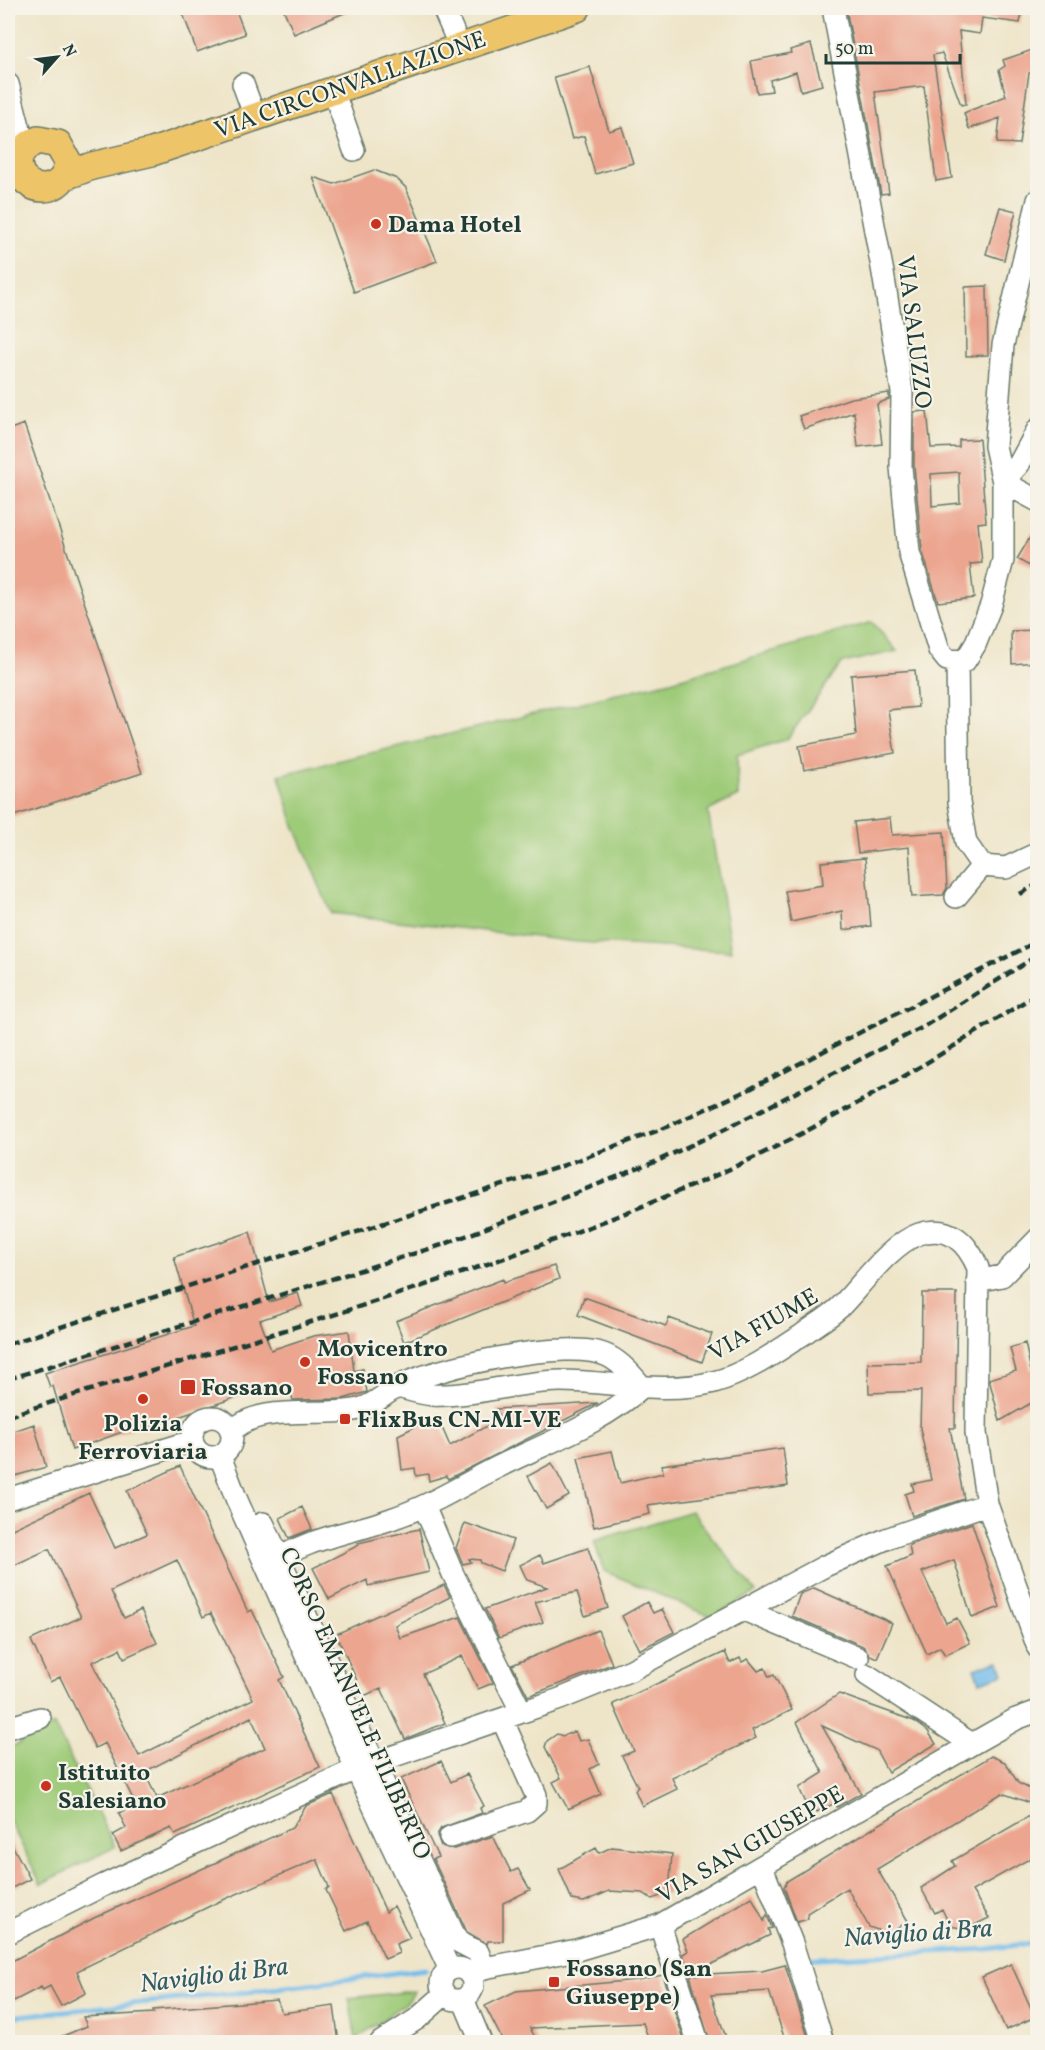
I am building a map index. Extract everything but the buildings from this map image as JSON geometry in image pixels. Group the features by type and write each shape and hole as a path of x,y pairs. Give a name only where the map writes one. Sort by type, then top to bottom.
{"main road":[{"name":"VIA CIRCONVALLAZIONE","path":"8,196 36,188 53,188 65,176 122,158 152,152 577,8"},
{"name":"VIA CIRCONVALLAZIONE","path":"26,157 122,158"},
{"path":"36,188 21,176 26,157 68,162 65,176"}],"street":[{"path":"443,8 460,47"},
{"name":"VIA SALUZZO","path":"833,8 883,273 902,392 901,467 909,552 939,650 952,660 959,802 966,843 982,866"},
{"path":"8,84 26,157"},
{"path":"243,84 255,117"},
{"path":"333,90 354,150"},
{"path":"952,660 964,662 975,645 991,605 1003,560 1003,482 995,446 1003,345 1038,200"},
{"path":"1003,482 1019,464 1038,429"},
{"path":"1003,482 1038,501"},
{"path":"956,897 982,866 1006,868 1038,853"},
{"name":"VIA FIUME","path":"398,1387 435,1395 558,1381 675,1390 716,1382 748,1368 837,1310 900,1245 917,1234 933,1230 960,1238 971,1251 978,1268 976,1433 987,1504 1038,1648"},
{"path":"977,1281 1002,1276 1038,1239"},
{"path":"231,1432 224,1421 210,1417 194,1428 192,1441 203,1455 220,1456 229,1448 231,1432 239,1423 265,1415 365,1407 398,1387 462,1364 519,1354 587,1351 608,1356 628,1371 642,1387 602,1417 424,1506 274,1562"},
{"path":"8,1499 192,1441"},
{"name":"CORSO EMANUELE FILIBERTO","path":"220,1456 236,1498 274,1562 376,1762 457,1941 478,1952 468,1970"},
{"path":"8,1933 104,1885 356,1769 631,1670 825,1566 886,1539 987,1504"},
{"path":"424,1506 511,1715 537,1795 536,1803 527,1811 450,1838"},
{"name":"CORSO EMANUELE FILIBERTO","path":"263,1523 274,1562 356,1769 468,1970"},
{"path":"744,1610 862,1667 972,1744"},
{"name":"VIA SAN GIUSEPPE","path":"468,1970 577,1950 660,1925 1016,1719 1038,1711"},
{"path":"8,1728 40,1718"},
{"path":"762,1867 792,1943 823,2043"},
{"path":"660,1925 698,2043"},
{"path":"381,2043 417,2019 454,1997 472,1988 468,1970 441,1980 454,1997 481,2043"}],"green space":[{"path":"872,622 897,651 842,663 787,739 737,755 738,796 708,811 731,951 578,942 331,913 294,825 279,775 671,681"},
{"path":"691,1511 756,1592 712,1617 604,1571 594,1541"},
{"name":"Istituito Salesiano","path":"54,1725 115,1847 41,1884 8,1817 8,1749"},
{"path":"415,1991 409,2000 356,2039 349,1998"}],"water":[{"path":"999,1661 1004,1674 980,1682 975,1668"}],"waterway":[{"name":"Naviglio di Bra","path":"802,1959 988,1949 1038,1942"},
{"name":"Naviglio di Bra","path":"8,2017 247,1992 426,1969"}],"railway":[{"path":"1020,894 1038,884"},
{"path":"8,1344 559,1167 662,1129 748,1090 1038,941"},
{"path":"8,1379 445,1244 655,1162 719,1132 923,1027 1038,955"},
{"path":"8,1416 434,1282 602,1222 684,1189 776,1147 865,1099 1038,993"}],"place":[{"name":"Dama Hotel","path":"376,224"},
{"name":"Movicentro Fossano","path":"305,1362"},
{"name":"Fossano","path":"188,1387"},
{"name":"Polizia Ferroviaria","path":"143,1399"},
{"name":"FlixBus CN-MI-VE","path":"345,1419"},
{"name":"Istituito Salesiano","path":"46,1786"},
{"name":"Fossano (San Giuseppe)","path":"554,1982"}]}
